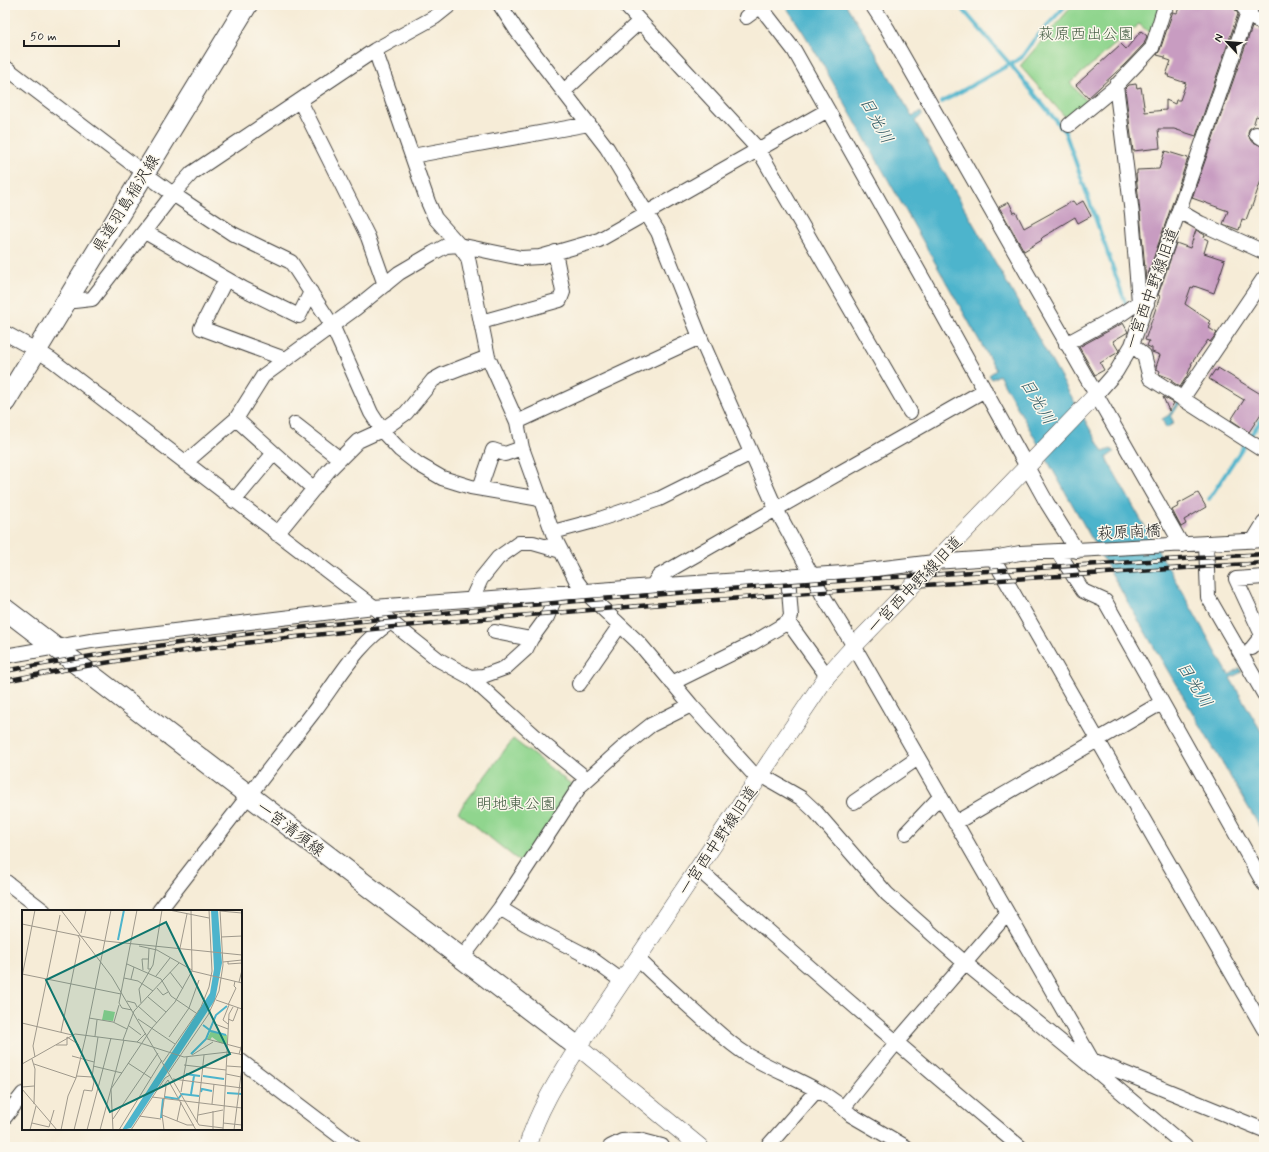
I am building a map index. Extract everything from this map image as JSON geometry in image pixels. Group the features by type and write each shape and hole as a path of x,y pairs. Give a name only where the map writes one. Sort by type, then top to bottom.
{"main road":[{"name":"県道羽島稲沢線","path":"5,402 247,5"},
{"name":"一宮清須線","path":"5,609 578,1047"}],"street":[{"path":"65,302 92,299 173,194 192,173 375,50 435,17 450,5"},
{"path":"500,5 516,31 607,148 658,232 700,337 776,509 1090,1062 1264,1130"},
{"path":"625,5 758,149 910,412"},
{"path":"872,5 1182,545"},
{"path":"1069,125 1116,85 1152,48 1164,9 1168,5"},
{"path":"746,17 760,6 794,50 1047,503 1077,551"},
{"path":"1247,7 1253,18 1264,24"},
{"name":"一宮西中野線旧道","path":"527,1147 532,1130 549,1094 578,1047 827,676 934,562 1096,395 1116,372 1132,345 1143,303 1179,211 1247,7"},
{"path":"564,91 640,21"},
{"path":"375,50 428,202 435,218 468,258 488,357 517,422 522,448 553,532 576,580 584,591 639,643 691,705 760,777 801,798 815,811 887,894 965,963 1090,1062 1186,1147"},
{"path":"5,67 173,194 233,234 291,262 332,325 371,413 382,430 400,450 418,464 442,478 480,488 540,499"},
{"path":"1066,344 1143,303 1116,85"},
{"path":"300,101 368,237 385,285"},
{"path":"185,464 236,419 263,376 399,273 433,253 446,246 458,245 482,248 521,258 540,257 599,240 828,110"},
{"path":"412,156 588,124"},
{"path":"1179,211 1200,223 1264,252"},
{"path":"145,232 226,279 298,316 310,292"},
{"path":"481,322 560,300 563,292 555,252"},
{"path":"1182,399 1264,278"},
{"path":"226,279 201,328 285,359"},
{"path":"5,333 36,350 374,607 439,660 470,677 546,746 587,779"},
{"path":"517,422 700,337"},
{"path":"1132,345 1144,355 1150,378 1264,451"},
{"path":"277,534 340,459 358,441 382,430 406,413 433,380 488,357"},
{"path":"652,586 660,576 985,390"},
{"path":"236,419 314,489"},
{"path":"295,424 340,459"},
{"path":"480,488 493,450 505,454 522,448"},
{"path":"234,501 274,453"},
{"path":"553,532 594,521 659,499 751,453"},
{"path":"1258,541 1264,523"},
{"name":"萩原南橋","path":"5,656 107,639 374,607 812,574 843,573 934,562 993,558 1020,553 1258,541"},
{"path":"471,600 480,579 498,558 519,543 533,543 561,551"},
{"path":"1206,544 1208,597 1264,694"},
{"path":"1058,552 1084,592 1105,601 1264,884"},
{"path":"993,558 1264,1029"},
{"path":"672,683 753,643 788,622 791,616 788,576"},
{"path":"1252,648 1263,634 1236,579 1264,577"},
{"path":"470,677 483,676 505,668 526,649 531,639 547,617 557,594"},
{"path":"160,910 320,703 357,651 382,628 391,622"},
{"path":"788,622 827,676"},
{"path":"579,684 620,625"},
{"path":"495,632 531,639"},
{"path":"955,823 1161,703"},
{"path":"462,958 500,908 580,786 627,744 651,725 691,705"},
{"path":"854,802 918,758"},
{"path":"906,833 940,797"},
{"path":"698,869 801,961 1020,1147"},
{"path":"5,881 43,910"},
{"path":"500,908 526,924 589,957 622,981"},
{"path":"844,1107 896,1043 1007,914"},
{"path":"638,959 654,975 745,1054 817,1090 844,1107 851,1115 906,1147"},
{"path":"578,1047 700,1147"},
{"path":"242,1062 354,1147"},
{"path":"767,1147 817,1090"},
{"path":"5,1118 22,1095"},
{"path":"610,1147 622,1141 639,1140 662,1146"}],"green space":[{"name":"萩原西出公園","path":"1073,5 1163,5 1152,35 1139,24 1070,83 1087,102 1067,119 1020,66"},
{"name":"明地東公園","path":"513,739 576,788 524,865 458,812"}],"water":[{"name":"日光川","path":"785,5 846,5 866,36 912,116 921,112 922,115 915,121 1103,452 1111,449 1114,452 1106,458 1229,675 1240,668 1242,672 1230,678 1264,736 1264,834 1131,608 999,375 992,379 989,375 996,370 823,65"},
{"path":"1179,399 1181,401 1171,417 1174,423 1166,428 1162,419 1169,415"}],"building":[{"path":"1180,5 1234,5 1238,14 1196,136 1174,129 1158,129 1160,148 1133,151 1125,89 1129,85 1136,84 1137,88 1141,87 1145,112 1166,110 1166,100 1175,104 1176,100 1180,100 1186,83 1168,77 1169,75 1166,75 1171,61 1165,59 1165,57 1157,55 1172,14 1173,12 1177,13"},
{"path":"1252,27 1264,32 1264,118 1256,116 1253,126 1249,129 1248,134 1251,141 1264,147 1264,172 1251,209 1246,220 1242,219 1239,230 1223,224 1228,211 1192,198"},
{"path":"1141,31 1147,36 1144,44 1124,65 1088,98 1076,85 1121,44 1126,49"},
{"path":"1165,151 1188,158 1146,280 1136,174 1137,170 1159,169"},
{"path":"1073,201 1076,205 1083,201 1091,216 1078,223 1075,217 1024,251 999,207 1009,202 1024,228"},
{"path":"1196,230 1205,235 1204,238 1208,240 1204,253 1225,260 1214,293 1194,286 1193,288 1191,287 1185,304 1210,321 1208,323 1211,324 1209,328 1217,333 1210,342 1208,340 1191,364 1187,376 1180,387 1171,381 1172,379 1159,374 1160,371 1156,367 1160,355 1152,352 1152,348 1147,346 1149,341 1145,340 1160,296 1158,295 1176,243 1190,248"},
{"path":"1123,323 1128,332 1113,341 1119,351 1100,363 1104,370 1095,375 1079,347"},
{"path":"1218,368 1264,396 1264,409 1249,432 1231,420 1244,400 1209,379"},
{"path":"1163,397 1174,403 1169,411"},
{"path":"1198,493 1206,507 1184,520 1186,524 1181,527 1172,510 1179,506 1178,504"}],"waterway":[{"path":"959,5 1010,64 1065,132 1126,305"},
{"path":"942,102 1021,58 1034,40 1066,5"},
{"path":"1209,499 1264,415"}],"railway":[{"path":"5,671 145,648 285,629 496,608 828,582 1264,554"},
{"path":"5,681 75,668 214,647 285,638 425,624 828,592 1264,563"}]}
